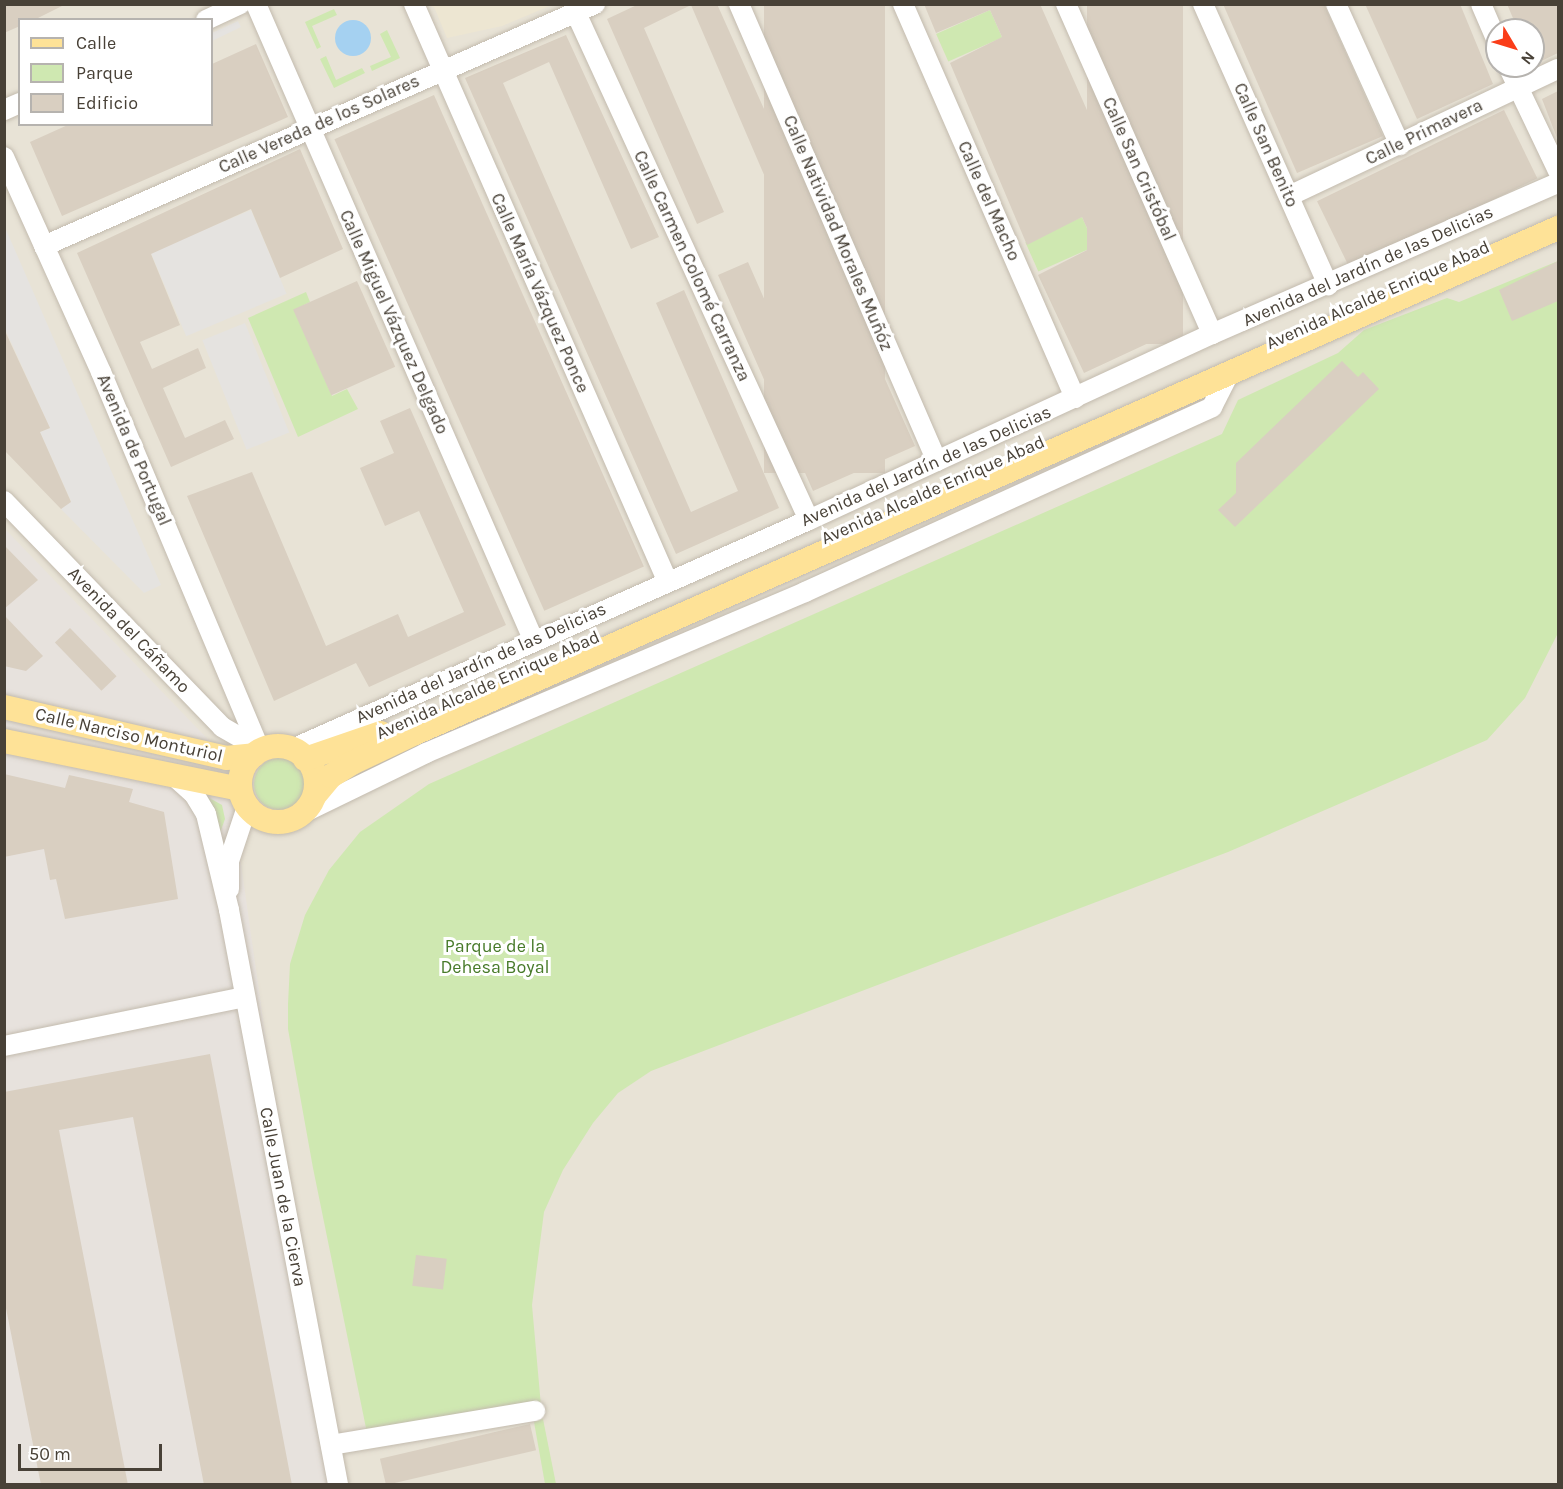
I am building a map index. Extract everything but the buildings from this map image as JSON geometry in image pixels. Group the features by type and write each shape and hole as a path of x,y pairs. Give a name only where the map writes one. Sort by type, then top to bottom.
{"main road":[{"name":"Avenida Alcalde Enrique Abad","path":"299,754 339,750 434,711 1558,215"},
{"name":"Avenida Alcalde Enrique Abad","path":"315,795 331,776 352,763 415,733 1558,228"},
{"name":"Calle Narciso Monturiol","path":"4,707 226,758 258,750"},
{"name":"Calle Narciso Monturiol","path":"4,741 175,777 244,798"},
{"path":"258,750 299,754 314,772 315,795 301,814 291,820 273,822 244,798 245,764 258,750"}],"street":[{"path":"210,18 240,4"},
{"name":"Calle Miguel Vázquez Delgado","path":"256,4 533,639"},
{"name":"Calle María Vázquez Ponce","path":"414,4 441,70 667,580"},
{"name":"Calle Vereda de los Solares","path":"44,246 309,127 595,4"},
{"name":"Calle Natividad Morales Muñóz","path":"739,4 937,461"},
{"name":"Calle del Macho","path":"903,4 1076,398"},
{"name":"Calle San Cristóbal","path":"1066,4 1212,334"},
{"name":"Calle San Benito","path":"1203,4 1328,285"},
{"path":"1336,4 1400,145"},
{"path":"1481,4 1487,18"},
{"name":"Calle Carmen Colomé Carranza","path":"576,13 809,520"},
{"name":"Calle Primavera","path":"1289,196 1400,145 1517,86 1558,69"},
{"path":"1513,78 1558,171"},
{"path":"4,110 18,104"},
{"name":"Avenida de Portugal","path":"4,157 258,750"},
{"name":"Avenida del Jardín de las Delicias","path":"299,754 533,639 809,520 1212,334 1558,183"},
{"name":"Avenida Alcalde Enrique Abad","path":"301,814 426,753 805,592 1212,407 1229,374"},
{"name":"Avenida del Cáñamo","path":"4,501 222,727 258,750"},
{"path":"175,777 195,795 206,814 229,910"},
{"path":"229,910 229,861 244,798"},
{"name":"Calle Juan de la Cierva","path":"229,910 338,1485"},
{"path":"4,1046 244,997"},
{"path":"331,1444 535,1411"}],"shaded area":[{"path":"5,5 1558,5 1558,1484 5,1484"},
{"path":"428,5 552,5 502,26 447,38 434,7"},
{"path":"238,21 241,27 213,41 213,33"},
{"path":"251,210 287,294 186,336 151,253"},
{"path":"4,225 161,585 144,593 61,509 71,501 40,432 50,428 5,329"},
{"path":"245,323 289,432 247,450 202,340"},
{"path":"4,528 226,758 329,1484 5,1484"}],"green space":[{"path":"334,9 337,15 312,26 321,47 317,49 305,22"},
{"path":"990,10 1002,37 948,61 936,34"},
{"path":"387,30 400,58 372,71 370,66 391,57 380,34"},
{"path":"326,56 336,80 362,68 365,73 334,88 320,59"},
{"path":"1082,217 1095,246 1038,271 1025,242"},
{"name":"Parque de la Dehesa Boyal","path":"1558,261 1558,633 1525,698 1487,740 1228,852 651,1071 618,1093 593,1123 563,1170 544,1212 532,1305 541,1406 367,1433 313,1168 288,1029 290,964 305,915 329,870 360,832 429,784 1222,434 1238,400 1338,353 1364,330 1447,298 1459,302"},
{"path":"306,292 310,302 294,310 332,396 347,389 358,409 298,437 248,318"},
{"path":"275,758 285,758 299,765 306,784 299,803 285,810 275,810 265,806 258,799 254,789 254,779 258,769 265,762"},
{"path":"204,795 222,805 225,819 217,841"},
{"path":"543,1419 556,1484 545,1484 534,1422"}],"water":[{"path":"353,20 366,25 371,38 366,51 353,56 340,51 335,38 340,25"}]}
